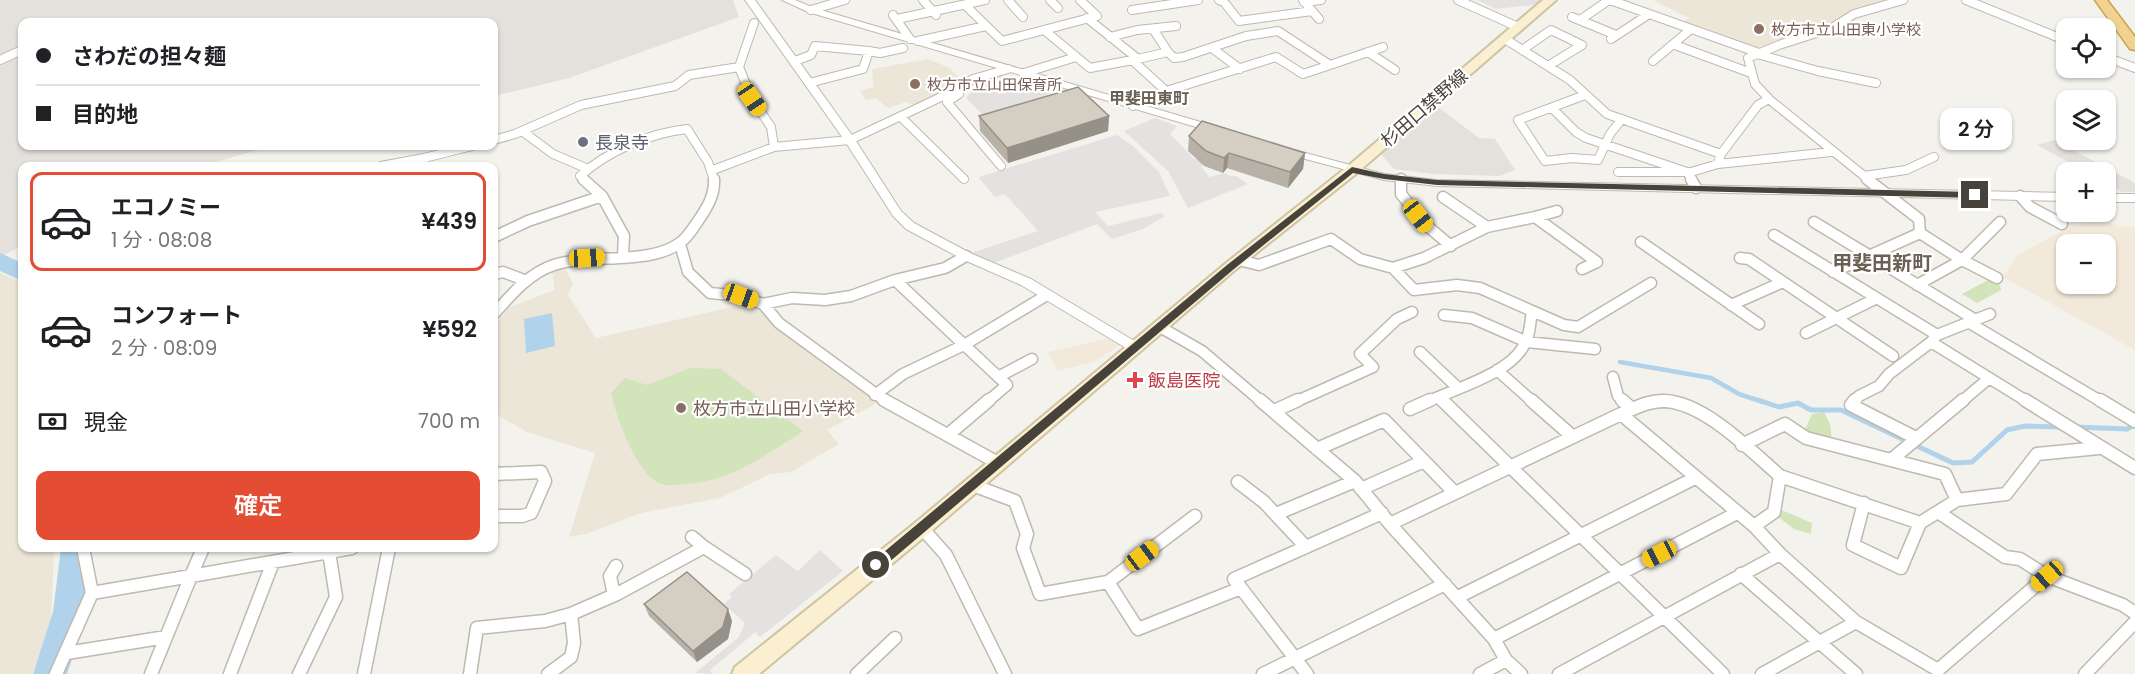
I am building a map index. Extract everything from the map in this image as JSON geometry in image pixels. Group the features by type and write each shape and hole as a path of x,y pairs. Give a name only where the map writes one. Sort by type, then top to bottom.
{"highway":[{"path":"2101,0 2135,46"},
{"path":"2110,0 2135,34"}],"main road":[{"name":"杉田口禁野線","path":"743,674 976,483 1239,260 1352,170 1550,0"}],"street":[{"path":"750,0 760,22 795,61 897,213 926,236 1026,282 1136,348"},
{"path":"788,0 910,43 1024,73 1231,134"},
{"path":"812,10 845,0"},
{"path":"923,0 935,13"},
{"path":"910,43 895,17 935,13 985,0"},
{"path":"1008,0 1023,17"},
{"path":"1050,0 1058,8"},
{"path":"965,5 1002,41 1097,16 1080,0"},
{"path":"1132,10 1198,0"},
{"path":"1219,0 1224,2 1239,21 1312,11"},
{"path":"1304,1 1321,0"},
{"path":"1458,0 1518,27"},
{"path":"1649,14 1613,37 1576,19 1610,0 1691,29 1758,54 1818,71 1876,83"},
{"path":"1903,0 1854,14 1848,20 1812,37 1788,42 1748,58 1755,84 1768,99 1831,152 1919,219 1920,233"},
{"path":"1966,0 2056,37"},
{"path":"1304,1 1319,19"},
{"path":"1087,18 1166,91"},
{"path":"760,22 739,67 752,99 771,127 774,147"},
{"path":"795,61 811,55 815,46 880,53 910,43 986,26"},
{"path":"1110,37 1137,30 1176,26"},
{"path":"1153,29 1174,58 1246,36 1278,31 1330,65"},
{"path":"1653,61 1675,45 1691,29"},
{"path":"1044,30 1090,68 1168,52"},
{"path":"1522,50 1551,30 1582,45 1548,66"},
{"path":"1504,39 1570,80 1607,114 1720,159"},
{"path":"1675,45 1751,73"},
{"path":"1303,74 1383,47"},
{"path":"1212,48 1240,69"},
{"path":"809,83 863,69 870,51"},
{"path":"0,60 18,52"},
{"path":"1368,52 1395,70"},
{"path":"1024,73 1076,57"},
{"path":"1133,106 1166,91 1276,57 1314,82"},
{"path":"2116,61 2135,68"},
{"path":"498,139 522,131 581,105 675,86 689,75 739,67"},
{"path":"713,170 774,147 850,140 901,117 973,79 1008,69"},
{"path":"973,79 965,90 946,102 1001,166"},
{"path":"1586,95 1518,120 1545,161 1572,158 1598,159 1622,119"},
{"path":"1720,159 1758,105 1768,99"},
{"path":"1552,108 1576,132 1586,138 1688,172 1696,188"},
{"path":"901,117 964,178"},
{"path":"498,309 524,280 552,266 587,258 623,255 666,251 680,244 712,203 716,182 713,170 687,129 677,129 638,142 586,168 580,176 602,196 624,236 623,255"},
{"path":"522,131 553,154 586,168"},
{"path":"1275,147 1352,170 1437,183 2056,197"},
{"path":"424,162 460,150"},
{"path":"1618,172 1688,172 1720,159 1791,158 1831,152"},
{"path":"1864,176 1906,170 1934,157"},
{"path":"1401,179 1401,194 1426,225 1451,246"},
{"path":"498,235 528,221 602,196"},
{"path":"1443,196 1487,227"},
{"path":"2020,196 2030,207 2062,224"},
{"path":"2116,198 2135,198"},
{"path":"1393,268 1451,246 1487,227 1557,211"},
{"path":"1535,217 1602,259 1582,269"},
{"path":"1814,222 2132,420"},
{"path":"1917,285 1962,260 2000,222"},
{"path":"1833,272 1920,233"},
{"path":"1920,233 1962,260 1996,278"},
{"path":"1774,236 1877,298 1988,378 2135,468"},
{"path":"1239,260 1259,265 1331,239 1360,259 1393,268 1414,290 1457,285 1480,288 1564,325 1582,326 1651,283"},
{"path":"1641,242 1759,324"},
{"path":"680,244 688,272 710,293 741,296 763,304 779,323 875,395 999,463"},
{"path":"763,304 792,298 825,300 851,296 895,280 945,268 966,256"},
{"path":"1740,258 1749,259 1893,356"},
{"path":"498,273 503,272 524,280"},
{"path":"895,280 1006,385 949,434"},
{"path":"1731,305 1783,282"},
{"path":"875,395 908,371 964,345 1047,295"},
{"path":"1806,333 1877,298"},
{"path":"1410,409 1497,370 1513,360 1527,342 1532,311"},
{"path":"1274,411 1373,367 1360,354 1397,318 1412,312"},
{"path":"1912,442 1851,405 1859,396 1879,386 1889,374 1934,339 1990,314"},
{"path":"1444,315 1472,318 1527,342 1595,349"},
{"path":"1160,327 1202,351 1358,485 1458,597 1494,639 1506,660 1521,674"},
{"path":"1420,352 1458,388"},
{"path":"998,377 1032,359"},
{"path":"1497,370 1573,437"},
{"path":"1612,377 1626,412 1695,478 1754,526 1780,554 1856,622 1938,670 2047,576"},
{"path":"1890,460 1988,378"},
{"path":"1439,397 1723,674"},
{"path":"1307,674 1234,579 1306,547 1455,493 1645,404 1666,401 1691,407 1780,476 1920,523"},
{"path":"1317,449 1384,420 1455,493"},
{"path":"1742,445 1785,424 1806,438 1945,474 1958,500"},
{"path":"1864,503 1853,545 1901,568 1920,523 1938,512 1958,500 2006,494 2037,454 2100,448"},
{"path":"1276,514 1424,462"},
{"path":"498,474 541,472 545,481 531,513 522,516 498,516"},
{"path":"1754,526 1774,512 1780,476"},
{"path":"1458,597 1695,478"},
{"path":"1238,482 1276,514 1306,547"},
{"path":"976,483 978,487 1015,501 1028,534 1023,548 1040,594 1107,582 1195,516"},
{"path":"1938,512 2005,557 2020,559 2047,576 2123,605 2135,613"},
{"path":"1494,639 1737,513"},
{"path":"922,528 946,555 1005,674"},
{"path":"692,537 745,574"},
{"path":"470,674 477,628 545,621 571,614 614,595 704,547"},
{"path":"56,674 92,593 84,552"},
{"path":"151,674 200,552"},
{"path":"92,593 320,552"},
{"path":"299,674 336,597 329,552"},
{"path":"363,674 388,552"},
{"path":"1559,674 1780,554"},
{"path":"230,674 273,562"},
{"path":"614,595 610,576 616,566"},
{"path":"1741,574 1856,674"},
{"path":"1107,582 1138,629 1241,588"},
{"path":"1263,674 1445,584"},
{"path":"548,674 568,664 574,651 571,614"},
{"path":"1762,674 1856,622"},
{"path":"2085,674 2135,622"},
{"path":"67,653 166,637"},
{"path":"857,674 895,638"},
{"path":"1480,674 1506,660"}],"shaded area":[{"path":"0,0 733,0 739,17 569,78 498,95 498,18 18,18 18,150 258,150 216,162 18,162 18,248 0,257"},
{"path":"1477,0 1540,0 1534,5 1496,9"},
{"name":"枚方市立山田東小学校","path":"1653,0 1886,0 1849,11 1842,20 1802,35 1754,49 1681,23 1689,18"},
{"name":"枚方市立山田保育所","path":"928,59 950,68 963,81 916,106 906,102 888,108 875,98 866,100 860,91 874,87 873,69"},
{"path":"1001,75 1005,78 1012,76 1053,89 1043,99 993,126 966,98 981,80"},
{"path":"1434,104 1479,138 1495,139 1515,170 1499,176 1432,174 1394,169 1379,152"},
{"path":"1155,118 1177,126 1170,134 1193,158 1204,162 1201,166 1209,177 1225,173 1236,176 1248,184 1188,208 1168,171 1124,131"},
{"path":"1117,135 1133,146 1159,172 1170,196 1095,212 1108,226 1161,213 1165,216 1143,229 1112,239 1097,224 994,263 971,253 1038,231 1005,194 995,197 979,178"},
{"path":"2054,140 2056,150 2073,150 2095,162 2068,162 2037,145"},
{"path":"2116,173 2135,183 2135,192 2122,192 2116,189"},
{"path":"2091,222 2135,228 2135,350 2003,277 2018,255 2056,234 2056,294 2116,294 2116,234 2056,234 2069,227"},
{"name":"枚方市立山田小学校","path":"565,268 573,284 568,295 596,338 750,303 879,402 827,430 839,444 791,472 770,474 720,498 641,513 586,534 569,537 595,453 527,432 498,415 498,320 510,307 555,290 552,271"},
{"path":"0,273 18,280 18,552 54,552 51,626 32,674 0,674"},
{"path":"1110,338 1120,345 1094,362 1057,371 1048,352"},
{"path":"820,550 843,571 760,637 755,632 710,670 713,674 695,673 739,637 745,623 724,604 732,597 729,594 776,555 798,571"}],"green space":[{"path":"1990,279 2000,285 2001,290 1977,303 1962,294"},
{"path":"690,368 721,369 803,431 746,466 716,479 669,485 655,481 637,460 630,446 611,393 625,378 647,385"},
{"path":"1824,412 1830,424 1832,442 1804,432 1812,414"},
{"path":"1779,509 1812,523 1811,534 1794,529 1777,516"}],"water":[{"path":"552,313 555,346 526,353 524,319"}],"building":[{"path":"1078,87 1109,116 1007,148 979,116"},
{"path":"1202,121 1305,153 1290,172 1229,153 1224,158 1206,151 1189,136"},
{"path":"687,572 728,609 723,627 693,651 644,604"}],"waterway":[{"path":"0,261 18,271"},
{"path":"1620,362 1711,378 1739,394 1763,402"},
{"path":"1758,400 1779,407 1798,403 1811,410 1841,410 1953,463 1972,462 2007,430 2025,426 2060,427"},
{"path":"2075,427 2127,429 2135,425"},
{"path":"50,674 69,612 76,552"}],"place":[{"name":"枚方市立山田東小学校","path":"1759,29"},
{"name":"枚方市立山田保育所","path":"915,84"},
{"name":"長泉寺","path":"583,142"},
{"name":"飯島医院","path":"1135,380"},
{"name":"枚方市立山田小学校","path":"681,408"}],"district":[{"name":"甲斐田東町","path":"1149,98"},
{"name":"甲斐田新町","path":"1882,263"}],"route":[{"path":"876,565 1230,267 1352,170 1384,177 1437,183 1975,195"}]}
